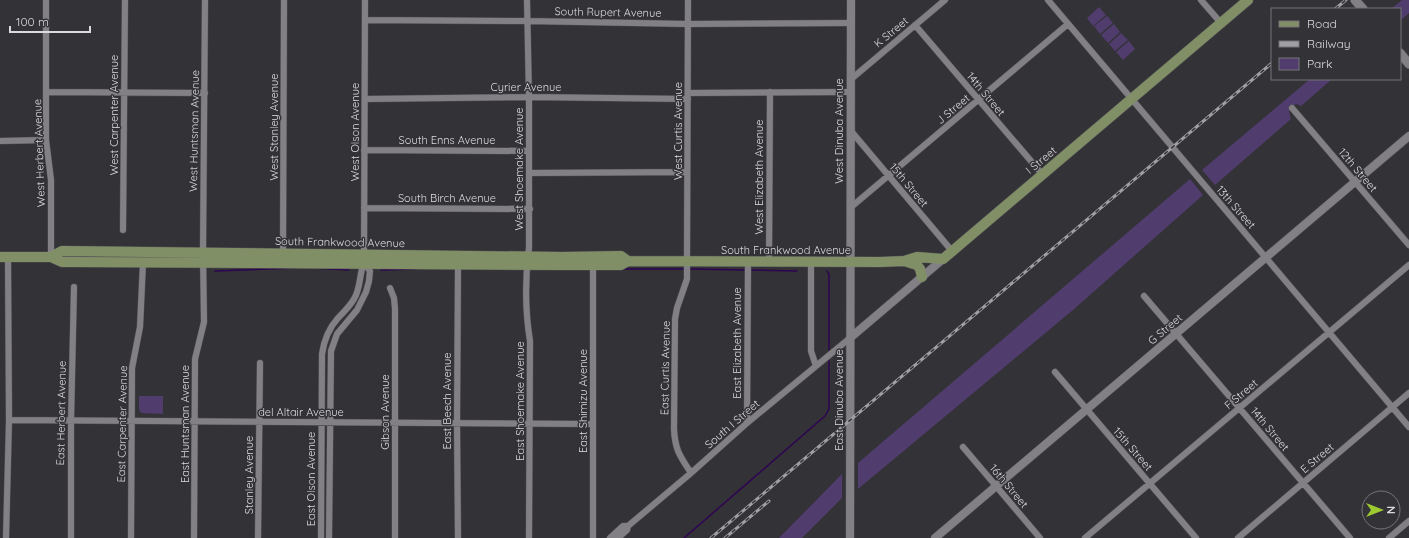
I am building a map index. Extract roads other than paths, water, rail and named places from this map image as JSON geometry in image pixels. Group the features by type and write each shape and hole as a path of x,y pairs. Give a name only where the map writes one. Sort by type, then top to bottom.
{"main road":[{"name":"I Street","path":"943,259 1248,0"},
{"path":"1355,0 1362,8"},
{"path":"1401,54 1409,64"},
{"name":"South Frankwood Avenue","path":"51,257 62,251 203,258 527,261 593,265 621,265 628,261 850,262 904,261 917,258 943,259"},
{"name":"South Frankwood Avenue","path":"4,257 51,257 62,262 142,263 283,253 458,265 621,256 628,261"},
{"path":"904,261 917,265 920,269 922,277"}],"street":[{"name":"West Herbert Avenue","path":"46,0 46,140 51,180 51,257"},
{"name":"West Carpenter Avenue","path":"124,0 124,230"},
{"name":"West Huntsman Avenue","path":"203,258 205,0"},
{"name":"West Stanley Avenue","path":"283,253 284,0"},
{"name":"West Olson Avenue","path":"364,259 365,0"},
{"name":"West Shoemake Avenue","path":"527,0 530,209 529,248 527,261"},
{"name":"West Curtis Avenue","path":"687,261 688,0"},
{"name":"West Dinuba Avenue","path":"850,262 851,0"},
{"name":"K Street","path":"850,80 945,0"},
{"name":"13th Street","path":"1048,0 1409,428"},
{"path":"1201,0 1221,23"},
{"name":"South Rupert Avenue","path":"365,20 688,24 851,23"},
{"name":"J Street","path":"850,208 1068,24"},
{"name":"14th Street","path":"915,25 1042,174"},
{"path":"47,92 205,93"},
{"name":"Cyrier Avenue","path":"365,99 529,96 688,96 770,92 850,92"},
{"name":"West Elizabeth Avenue","path":"769,262 770,92"},
{"name":"12th Street","path":"1292,108 1409,245"},
{"name":"15th Street","path":"851,131 952,251"},
{"name":"G Street","path":"935,538 1409,136"},
{"path":"0,141 46,140"},
{"name":"South Enns Avenue","path":"364,150 529,151"},
{"path":"529,173 688,172"},
{"name":"South Birch Avenue","path":"364,208 530,209"},
{"path":"4,257 9,420 6,538"},
{"name":"East Huntsman Avenue","path":"194,538 195,359 204,322 203,258"},
{"name":"East Olson Avenue","path":"321,538 321,362 323,344 330,328 355,298 360,283 364,259"},
{"name":"East Olson Avenue","path":"329,538 331,351 337,334 357,310 366,292 370,271 364,259"},
{"name":"I Street","path":"850,338 943,259"},
{"name":"East Shoemake Avenue","path":"527,261 526,318 530,341 529,538"},
{"name":"East Curtis Avenue","path":"687,261 687,279 677,308 675,319 674,429 675,444 691,473"},
{"path":"811,261 811,351 816,366"},
{"name":"East Elizabeth Avenue","path":"747,423 748,262"},
{"name":"East Dinuba Avenue","path":"850,262 850,538"},
{"name":"East Carpenter Avenue","path":"131,538 132,368 140,327 142,263"},
{"name":"F Street","path":"1085,538 1409,264"},
{"name":"East Beech Avenue","path":"458,265 458,538"},
{"name":"East Shimizu Avenue","path":"593,265 593,538"},
{"name":"East Herbert Avenue","path":"71,538 71,421 74,287"},
{"name":"Gibson Avenue","path":"390,288 394,298 395,309 395,538"},
{"name":"14th Street","path":"1144,296 1350,538"},
{"name":"South I Street","path":"618,538 627,530 628,526 747,423 850,338"},
{"name":"Stanley Avenue","path":"258,538 260,363"},
{"name":"15th Street","path":"1055,372 1196,538"},
{"name":"E Street","path":"1238,538 1409,393"},
{"name":"del Altair Avenue","path":"9,420 194,420 259,422 593,424"},
{"name":"16th Street","path":"963,447 1040,538"},
{"path":"1390,538 1409,522"},
{"name":"South I Street","path":"610,538 623,526 628,526"}],"waterway":[{"path":"215,271 296,268"},
{"path":"314,268 349,270"},
{"path":"381,270 415,269"},
{"path":"623,269 686,269"},
{"path":"689,269 745,270"},
{"path":"749,270 797,271"},
{"path":"827,271 829,274 829,350"},
{"path":"684,538 825,416 829,409 829,361"}],"railway":[{"path":"1336,8 1346,0"},
{"path":"711,538 1271,64"},
{"path":"725,538 769,501"}]}
